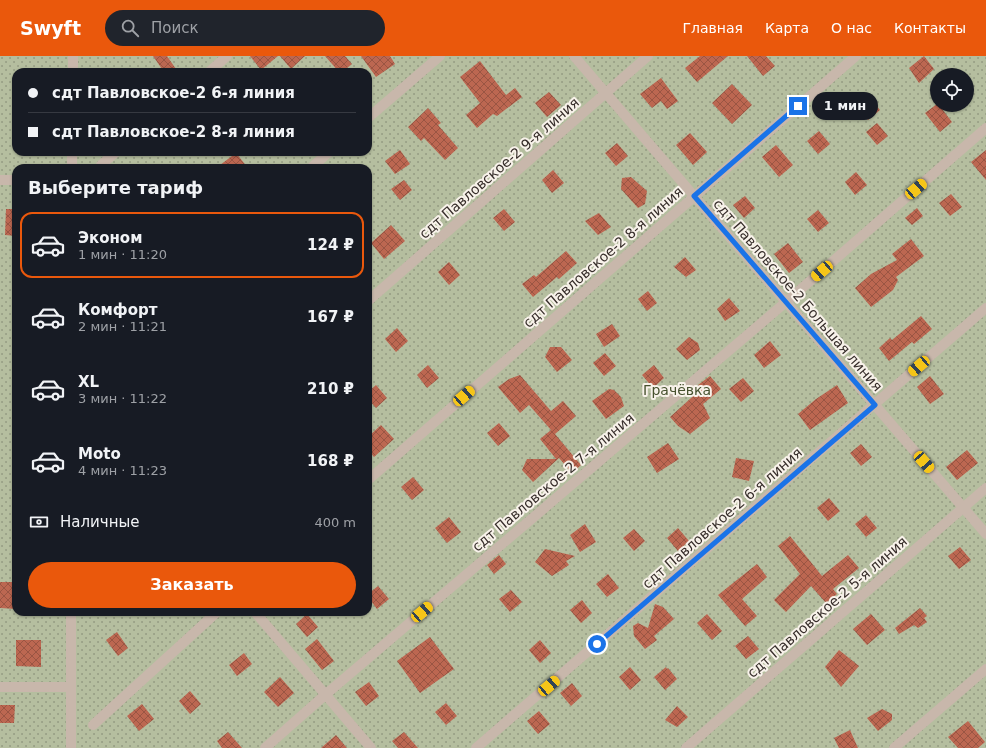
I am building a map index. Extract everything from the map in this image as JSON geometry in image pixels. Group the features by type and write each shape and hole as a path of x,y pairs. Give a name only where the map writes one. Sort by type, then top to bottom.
{"street":[{"path":"73,56 73,68"},
{"path":"214,68 227,56"},
{"path":"372,115 440,56"},
{"name":"сдт Павловское-2 Большая линия","path":"574,56 986,534"},
{"name":"сдт Павловское-2 9-я линия","path":"372,298 648,56"},
{"name":"сдт Павловское-2 8-я линия","path":"372,477 856,56"},
{"name":"сдт Павловское-2 7-я линия","path":"265,748 325,695 786,302 986,128"},
{"path":"102,164 111,156"},
{"path":"316,164 324,156"},
{"path":"0,180 12,180"},
{"name":"сдт Павловское-2 6-я линия","path":"476,748 986,308"},
{"name":"сдт Павловское-2 5-я линия","path":"686,748 986,488"},
{"path":"71,616 71,748"},
{"path":"93,725 213,616"},
{"path":"258,616 371,748"},
{"path":"894,748 986,669"},
{"path":"0,687 71,687"}],"green space":[{"name":"Грачёвка","path":"0,56 986,56 986,748 0,748"}],"building":[{"path":"153,56 167,56 175,68 161,68"},
{"path":"250,56 278,56 263,68 259,68"},
{"path":"280,56 305,56 292,68 290,68"},
{"path":"325,56 345,56 352,64 347,68 336,68"},
{"path":"361,56 390,56 395,64 376,77 372,71 372,68 370,68"},
{"path":"700,56 728,56 697,82 685,68"},
{"path":"747,56 766,56 775,66 763,76"},
{"path":"924,56 933,68 930,68 930,73 919,83 909,68"},
{"path":"480,61 506,95 515,88 522,97 497,116 493,114 477,128 466,115 480,103 460,77"},
{"path":"661,78 678,101 667,109 661,101 652,108 640,94"},
{"path":"732,84 752,105 732,124 712,103"},
{"path":"549,92 561,105 547,117 535,103"},
{"path":"869,97 880,110 868,120 858,107"},
{"path":"428,108 441,123 438,125 458,148 445,160 424,138 421,141 408,127"},
{"path":"930,109 930,112 944,112 952,122 940,132 925,113"},
{"path":"877,123 888,136 877,145 866,132"},
{"path":"819,131 830,144 818,154 807,141"},
{"path":"690,133 707,152 693,165 676,145"},
{"path":"617,143 628,156 616,166 605,153"},
{"path":"776,145 793,165 779,177 762,157"},
{"path":"400,150 410,164 395,174 385,161"},
{"path":"986,150 986,180 971,162"},
{"path":"232,156 238,156 245,164 221,164"},
{"path":"553,170 564,183 552,193 542,180"},
{"path":"856,172 867,185 855,195 845,182"},
{"path":"631,177 647,191 645,204 638,208 621,189 622,178"},
{"path":"404,180 412,190 400,200 391,189"},
{"path":"951,194 962,207 950,216 939,203"},
{"path":"745,196 755,208 744,218 733,205"},
{"path":"917,208 923,216 912,225 905,218"},
{"path":"6,209 12,209 12,236 5,235"},
{"path":"504,209 515,222 504,231 493,218"},
{"path":"818,210 829,223 818,232 807,219"},
{"path":"599,213 611,227 598,235 585,221"},
{"path":"391,225 405,241 384,259 372,244 372,242"},
{"path":"911,239 924,256 896,277 898,280 893,290 871,307 855,288 871,274 897,260 892,254"},
{"path":"788,243 803,262 789,273 774,254"},
{"path":"566,251 577,263 559,279 557,277 533,297 522,284 534,275 536,277"},
{"path":"685,257 696,270 686,277 674,267"},
{"path":"449,262 460,275 449,285 438,272"},
{"path":"648,291 657,303 647,311 638,299"},
{"path":"729,298 740,311 725,321 717,309"},
{"path":"921,316 932,329 914,344 912,342 889,361 879,348 890,338 892,340"},
{"path":"612,324 620,336 604,347 596,334"},
{"path":"397,328 408,341 396,352 385,339"},
{"path":"689,337 698,343 700,350 687,360 676,349"},
{"path":"770,341 781,355 764,368 754,355"},
{"path":"550,347 561,347 572,360 557,372 545,357"},
{"path":"605,353 616,366 604,376 593,363"},
{"path":"428,365 439,378 427,388 417,375"},
{"path":"654,365 664,378 653,388 642,375"},
{"path":"520,375 551,411 563,401 576,416 555,434 581,465 572,473 559,458 533,482 522,470 527,459 556,459 540,439 551,430 529,405 520,413 498,387 509,379"},
{"path":"710,376 721,389 703,404 710,418 690,434 678,426 670,417 701,389 698,385"},
{"path":"930,376 944,394 930,404 917,387"},
{"path":"743,378 754,391 741,402 729,389"},
{"path":"376,385 387,398 376,408 372,404 372,388"},
{"path":"837,385 848,403 810,430 798,414 816,399"},
{"path":"609,389 614,390 621,397 624,406 606,419 592,401"},
{"path":"499,423 510,436 498,446 487,433"},
{"path":"381,425 394,439 374,457 372,455 372,433"},
{"path":"668,443 679,459 657,473 647,457"},
{"path":"861,444 872,457 861,466 850,453"},
{"path":"967,450 978,463 957,480 946,467"},
{"path":"736,458 754,461 749,481 732,477"},
{"path":"413,477 424,490 412,500 401,487"},
{"path":"829,498 840,511 828,521 817,508"},
{"path":"866,515 877,528 866,537 855,524"},
{"path":"449,517 461,532 447,543 435,528"},
{"path":"585,524 596,542 580,552 570,535"},
{"path":"678,528 689,541 678,551 667,538"},
{"path":"634,529 645,541 634,551 623,538"},
{"path":"790,536 822,576 848,555 859,568 833,589 837,594 826,603 811,586 786,612 774,600 800,574 778,546"},
{"path":"960,547 971,560 959,569 948,556"},
{"path":"545,549 575,556 566,561 569,565 552,576 535,562"},
{"path":"499,555 506,564 494,574 487,565"},
{"path":"757,564 767,577 742,599 757,616 745,626 718,595"},
{"path":"608,574 619,588 607,597 596,584"},
{"path":"0,582 12,582 12,609 0,608"},
{"path":"378,586 389,599 377,609 372,602 372,591"},
{"path":"511,590 522,602 510,612 499,599"},
{"path":"582,600 592,613 581,623 570,610"},
{"path":"655,604 663,607 674,619 654,636 657,640 645,649 634,636 633,626 638,623 648,628"},
{"path":"920,608 927,616 924,618 927,622 918,628 914,625 899,634 895,628"},
{"path":"707,614 722,631 712,640 697,623"},
{"path":"871,614 885,630 867,645 853,629"},
{"path":"305,616 309,616 318,627 307,637 296,624"},
{"path":"117,632 128,648 118,656 106,640"},
{"path":"748,636 759,649 746,659 735,646"},
{"path":"430,637 454,669 420,693 397,661"},
{"path":"317,639 334,661 322,670 305,649"},
{"path":"16,640 41,640 41,667 16,666"},
{"path":"540,640 551,653 540,663 529,650"},
{"path":"839,650 859,666 841,687 825,667"},
{"path":"244,653 252,664 237,676 229,665"},
{"path":"630,667 641,680 630,690 619,677"},
{"path":"666,667 677,679 665,690 654,677"},
{"path":"280,677 294,693 278,707 264,692"},
{"path":"369,682 379,696 366,706 355,692"},
{"path":"572,683 582,696 571,706 560,693"},
{"path":"190,691 201,704 190,714 179,701"},
{"path":"446,703 457,716 446,725 435,712"},
{"path":"142,704 154,719 139,731 127,716"},
{"path":"0,705 15,705 14,723 0,723"},
{"path":"677,706 688,717 677,727 665,720"},
{"path":"882,709 892,714 892,720 878,731 867,718"},
{"path":"539,711 550,724 538,734 527,721"},
{"path":"968,721 985,742 978,748 958,748 948,737"},
{"path":"850,730 858,748 839,748 834,738"},
{"path":"228,732 242,748 222,748 217,741"},
{"path":"404,732 418,748 398,748 392,741"},
{"path":"336,735 347,748 321,748"}],"route":[{"path":"597,644 875,405 694,196 798,106"}]}
